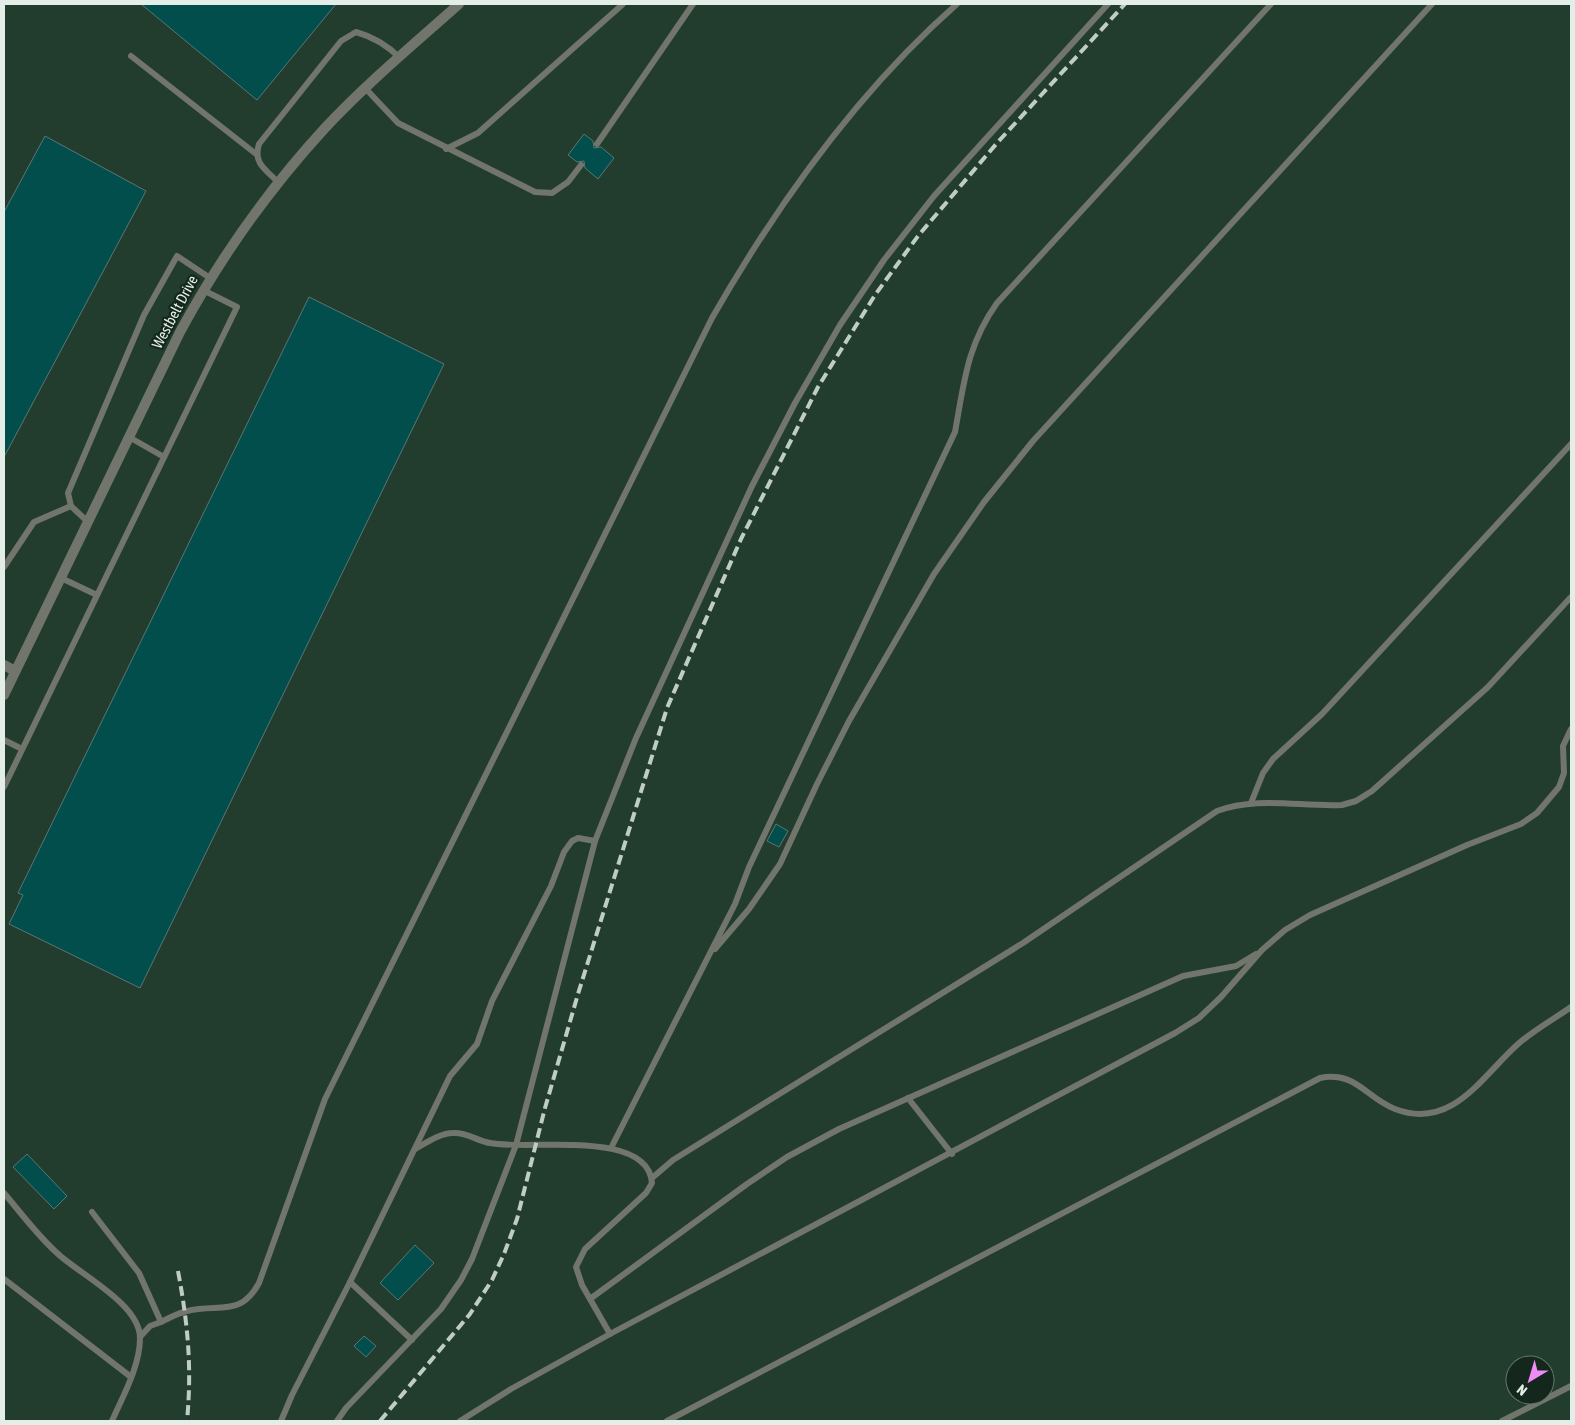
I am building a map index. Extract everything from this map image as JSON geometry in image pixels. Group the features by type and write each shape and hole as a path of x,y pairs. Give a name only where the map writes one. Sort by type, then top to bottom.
{"street":[{"name":"Westbelt Drive","path":"4,695 129,437 210,278 278,182 326,127 459,4"},
{"path":"4,665 16,671"}],"lane":[{"path":"446,150 478,133 623,4"},
{"path":"597,144 693,4"},
{"path":"140,1337 150,1326 186,1311 237,1306 246,1302 253,1295 325,1099 712,318 776,214 817,157 879,82 935,23 957,4"},
{"path":"338,1421 346,1408 441,1309 461,1280 516,1145 596,841 636,738 748,495 794,403 840,325 884,260 934,196 1108,4"},
{"path":"611,1148 735,904 753,859 955,432 969,357 983,322 997,303 1271,4"},
{"path":"707,960 749,909 780,864 817,784 893,644 934,574 984,502 1033,441 1432,4"},
{"path":"278,182 258,164 256,154 259,144 341,41 356,32 368,35 388,46 400,58"},
{"path":"131,56 256,154"},
{"path":"366,89 398,124 446,150 535,192 552,193 568,182 581,165"},
{"path":"88,522 71,506 68,493 144,315 176,256 210,278"},
{"path":"4,787 237,307 203,290"},
{"path":"129,437 164,457"},
{"path":"1252,803 1263,772 1273,759 1322,714 1571,444"},
{"path":"4,567 34,522 71,506"},
{"path":"61,578 97,595"},
{"path":"652,1178 673,1160 1023,943 1217,811 1233,805 1252,803 1342,805 1356,801 1372,791 1488,687 1571,597"},
{"path":"460,1421 511,1389 610,1334 952,1154 1175,1033 1199,1018 1221,998 1262,950 1284,930 1310,915 1467,845 1521,824 1537,814 1559,787 1564,773 1563,746 1571,729"},
{"path":"4,740 22,749"},
{"path":"281,1421 450,1076 477,1044 492,1001 551,886 564,852 572,841 578,838 596,841"},
{"path":"590,1299 787,1157 839,1129 1183,976 1236,966 1262,950"},
{"path":"668,1421 1320,1078 1335,1075 1346,1079 1360,1086 1386,1105 1400,1111 1415,1114 1443,1110 1458,1103 1518,1044 1571,1006"},
{"path":"908,1098 952,1154"},
{"path":"415,1149 452,1133 471,1135 489,1143 611,1148 635,1156 650,1173 652,1183 646,1193 585,1249 576,1267 577,1275 610,1334"},
{"path":"4,1193 56,1253 124,1306 135,1320 140,1337 131,1377 112,1421"},
{"path":"92,1212 138,1273 161,1322"},
{"path":"4,1279 131,1377"},
{"path":"350,1282 412,1340"},
{"path":"1502,1421 1571,1386"}],"shaded area":[{"path":"4,4 1571,4 1571,1421 189,1421 188,1384 188,1421 4,1421"}],"building":[{"path":"141,4 336,4 257,100"},
{"path":"584,134 593,141 594,148 601,147 614,158 598,179 585,168 584,161 577,162 568,155"},
{"path":"45,136 146,191 4,457 4,212"},
{"path":"309,297 444,364 140,988 9,924 23,895 18,893"},
{"path":"776,824 788,831 779,847 767,841"},
{"path":"27,1154 67,1196 54,1209 13,1167"},
{"path":"415,1245 434,1263 398,1300 380,1283"},
{"path":"364,1336 376,1346 366,1357 354,1346"}],"railway":[{"path":"380,1421 470,1314 492,1280 504,1254 517,1219 545,1108 578,994 667,708 741,539 818,387 875,295 918,236 997,143 1125,4"},
{"path":"178,1271 188,1346 187,1421"}]}
